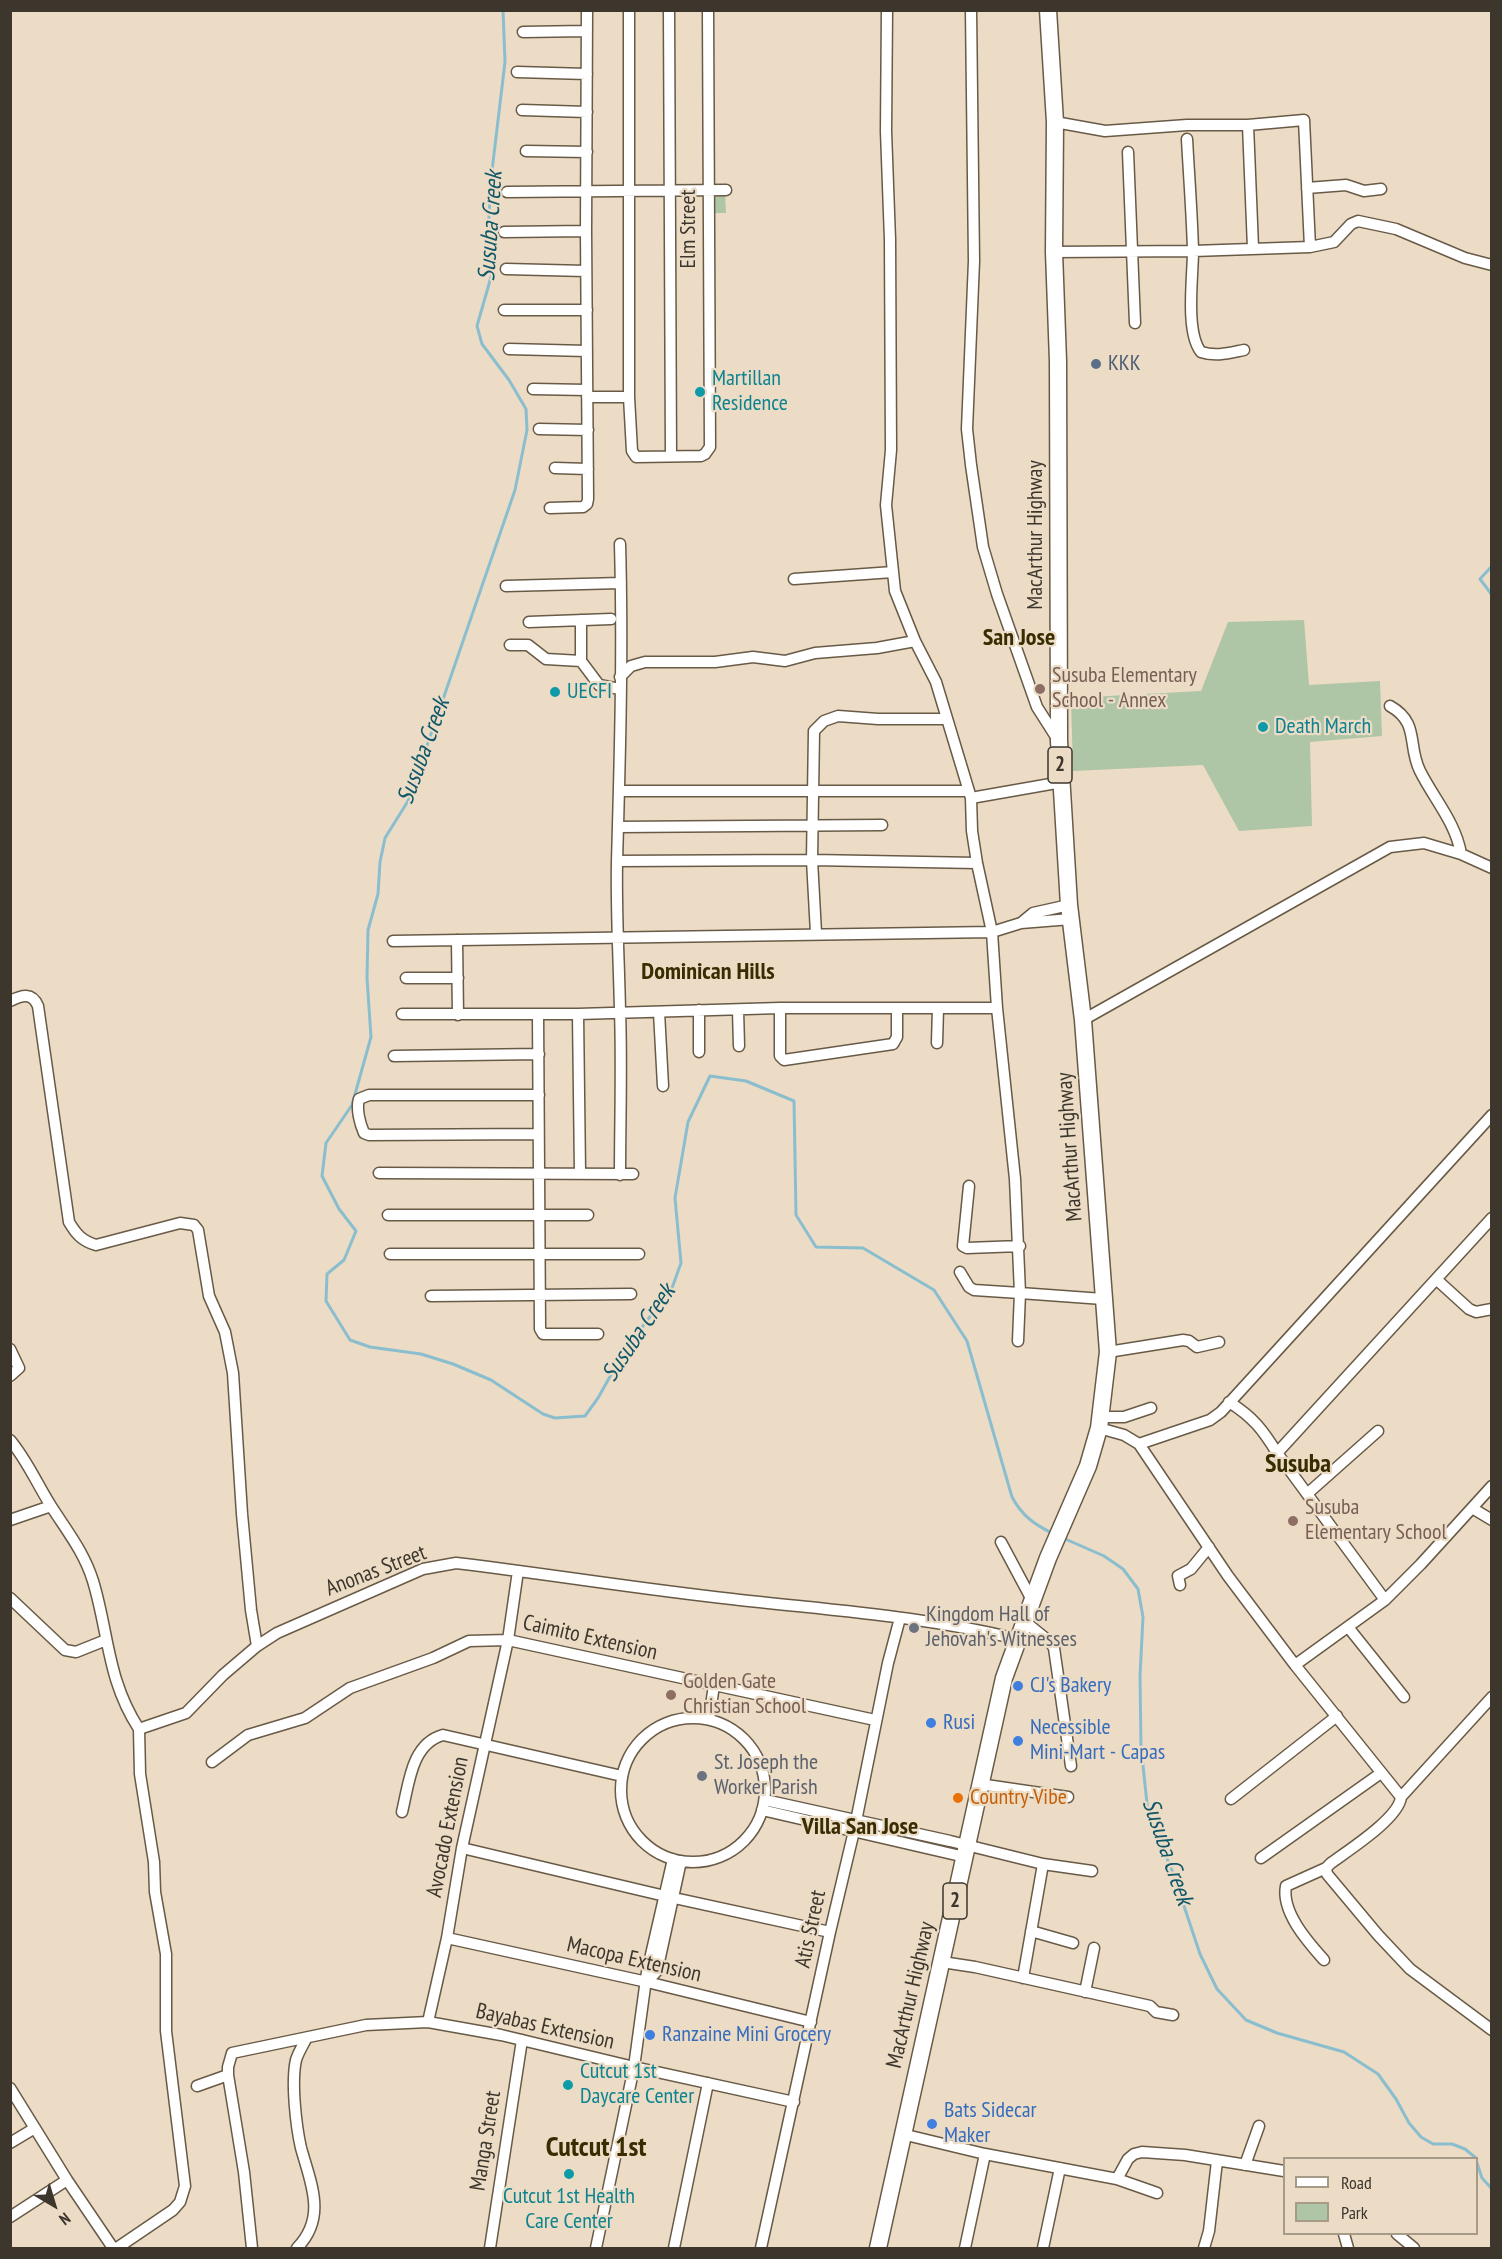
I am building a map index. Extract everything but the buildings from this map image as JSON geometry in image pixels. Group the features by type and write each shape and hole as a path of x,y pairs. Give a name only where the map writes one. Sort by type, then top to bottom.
{"highway":[{"name":"MacArthur Highway","path":"878,2248 1004,1678 1048,1558 1088,1466 1100,1423 1108,1352 1083,1020 1070,912 1059,741 1058,361 1054,252 1055,122 1048,10"}],"street":[{"path":"550,508 583,507 587,504 587,10"},
{"path":"629,10 629,398 633,454 636,457 671,456 669,10"},
{"name":"Elm Street","path":"671,456 701,456 710,447 708,10"},
{"path":"887,10 886,131 890,240 891,450 886,505 895,591 915,641 936,682 970,794 977,863 992,932 997,1008 1016,1179 1020,1246 1018,1341"},
{"path":"971,10 974,261 967,429 970,465 983,547 997,594 1037,707 1059,741"},
{"path":"523,33 586,31"},
{"path":"517,72 587,74"},
{"path":"522,110 587,112"},
{"path":"1055,122 1105,131 1187,125 1248,125 1305,120 1310,247"},
{"path":"1248,125 1253,248"},
{"path":"1187,139 1193,251 1192,318 1198,348 1212,355 1244,350"},
{"path":"526,151 587,152"},
{"path":"1128,152 1134,323"},
{"path":"1307,188 1346,185 1364,191 1381,189"},
{"path":"507,192 726,190"},
{"path":"1054,252 1310,247 1334,242 1351,224 1358,221 1396,229 1465,258 1491,264"},
{"path":"504,232 586,231"},
{"path":"506,269 586,271"},
{"path":"504,310 587,310"},
{"path":"508,349 587,351"},
{"path":"533,389 629,398"},
{"path":"539,429 588,430"},
{"path":"555,468 588,469"},
{"path":"620,544 622,720 617,861 620,1175"},
{"path":"794,579 893,572"},
{"path":"506,586 621,583"},
{"path":"529,622 611,619"},
{"path":"581,620 581,661 598,685 620,689"},
{"path":"620,677 631,666 645,662 714,662 753,657 785,661 815,653 877,648 915,641"},
{"path":"510,645 528,645 546,659 581,661"},
{"path":"1390,706 1402,713 1409,725 1413,754 1420,771 1458,838 1461,854"},
{"path":"816,933 812,860 813,735 818,726 831,717 947,719"},
{"path":"619,791 813,790 970,794 1062,782"},
{"path":"618,827 882,825"},
{"path":"1083,1020 1390,847 1424,843 1461,854 1491,868"},
{"path":"617,861 812,860 977,863"},
{"path":"393,940 992,932 1021,923 1033,913 1070,912"},
{"path":"457,940 458,1015"},
{"path":"406,978 458,978"},
{"path":"10,1001 28,995 36,1001 40,1012 69,1222 73,1230 85,1242 96,1245 180,1223 194,1225 198,1230 209,1296 225,1332 233,1373 244,1544 257,1646"},
{"path":"402,1014 578,1014 780,1008 997,1008"},
{"path":"780,1008 780,1056 784,1060 893,1044 897,1037 897,1008"},
{"path":"938,1008 938,1042"},
{"path":"699,1010 699,1052"},
{"path":"738,1010 739,1046"},
{"path":"658,1012 663,1086"},
{"path":"538,1014 540,1329 543,1334 598,1334"},
{"path":"578,1014 580,1173"},
{"path":"394,1056 539,1054"},
{"path":"538,1134 369,1135 364,1133 362,1128 357,1105 359,1099 369,1095 539,1095"},
{"path":"1139,1444 1210,1420 1491,1115"},
{"path":"379,1173 633,1174"},
{"path":"969,1186 963,1246 968,1248 1020,1246"},
{"path":"388,1215 588,1215"},
{"path":"1277,1453 1491,1218"},
{"path":"390,1254 540,1256 639,1254"},
{"path":"960,1272 969,1287 974,1290 1103,1299"},
{"path":"1436,1279 1469,1309 1476,1312 1491,1309"},
{"path":"431,1296 631,1294"},
{"path":"1108,1352 1184,1340 1197,1347 1219,1342"},
{"path":"10,1349 19,1368 10,1376"},
{"path":"1229,1402 1254,1420 1385,1600"},
{"path":"1100,1423 1151,1408"},
{"path":"1100,1423 1139,1444 1209,1548 1295,1665 1401,1797"},
{"path":"1307,1494 1378,1431"},
{"path":"10,1440 32,1470 51,1506 85,1557 94,1584 120,1695 139,1729 140,1774 154,1862 155,1892 166,1954 166,2031 185,2186 180,2202 172,2210 115,2248 67,2180 10,2088"},
{"path":"1295,1665 1385,1600 1491,1486"},
{"path":"10,1520 51,1506"},
{"path":"1472,1508 1491,1520"},
{"path":"1001,1542 1033,1602"},
{"path":"1180,1586 1178,1576 1191,1569 1209,1548"},
{"name":"Anonas Street","path":"139,1729 186,1713 223,1675 257,1646 277,1633 423,1569 456,1563 900,1618 977,1629 1017,1639"},
{"name":"Avocado Extension","path":"428,2022 447,1938 462,1848 508,1640 518,1571"},
{"path":"10,1598 65,1650 76,1652 106,1640"},
{"name":"Atis Street","path":"761,2248 854,1826 875,1720 900,1618"},
{"path":"1024,1621 1054,1648 1071,1766"},
{"path":"1348,1627 1404,1697"},
{"name":"Caimito Extension","path":"212,1762 248,1735 305,1718 350,1688 433,1658 469,1641 508,1640 875,1720"},
{"path":"709,1719 714,1686"},
{"path":"1324,1960 1299,1931 1284,1894 1286,1886 1326,1868 1385,1821 1400,1805 1401,1797 1491,1697"},
{"path":"1231,1798 1337,1716"},
{"path":"686,1718 709,1719 730,1727 748,1742 760,1761 765,1784 764,1805 756,1825 742,1842 724,1855 703,1861 677,1860 653,1850 638,1836 626,1818 621,1797 622,1776 630,1755 654,1730 664,1724 686,1718"},
{"path":"402,1812 417,1754 434,1737 443,1735 622,1776"},
{"path":"1261,1858 1381,1773"},
{"path":"979,1784 1068,1797"},
{"path":"764,1805 966,1851 1092,1872"},
{"path":"462,1848 668,1897 830,1932"},
{"path":"596,2248 634,2067 647,1982 657,1971 668,1897 677,1860"},
{"path":"1023,1978 1043,1864"},
{"path":"1326,1868 1327,1874 1410,1969 1491,2030"},
{"path":"1031,1931 1073,1943"},
{"name":"Macopa Extension","path":"447,1938 647,1982 811,2022"},
{"path":"1085,1992 1094,1948"},
{"path":"942,1962 1150,2006 1156,2012 1173,2014"},
{"name":"Bayabas Extension","path":"228,2075 232,2053 366,2025 428,2022 522,2040 794,2102"},
{"path":"296,2059 306,2038"},
{"name":"Manga Street","path":"490,2248 522,2040"},
{"path":"289,2042 296,2059 296,2112 301,2147 312,2182 314,2199 314,2219 310,2232 297,2248"},
{"path":"198,2086 228,2075 244,2172 252,2248"},
{"path":"674,2248 708,2083"},
{"path":"1245,2165 1259,2126"},
{"path":"10,2143 35,2128"},
{"path":"902,2134 985,2154 1117,2179 1157,2193"},
{"path":"1117,2179 1128,2159 1142,2152 1283,2171"},
{"path":"965,2248 985,2154"},
{"path":"1204,2248 1209,2231 1217,2161"},
{"path":"1043,2248 1060,2168"},
{"path":"10,2217 67,2180"},
{"path":"1398,2235 1414,2248"}],"green space":[{"path":"711,193 725,193 726,213 711,213"},
{"path":"1304,620 1309,685 1380,681 1382,736 1310,742 1312,826 1239,831 1203,765 1073,771 1071,698 1201,691 1228,622"}],"waterway":[{"name":"Susuba Creek","path":"503,10 505,62 491,179 488,235 493,270 477,326 482,344 509,380 526,409 527,430 515,490 408,801 385,838 380,862 378,894 368,930 367,978 371,1037 352,1105 326,1143 322,1176 339,1209 356,1231 344,1260 327,1274 326,1301 350,1340 370,1347 421,1354 453,1364 491,1380 543,1414 555,1418 585,1416 598,1398 626,1348 672,1288 681,1263 675,1198 688,1122 710,1076 746,1081 794,1101 796,1215 816,1247 863,1248 934,1290 967,1341 1012,1497 1020,1510 1030,1519 1054,1534"},
{"path":"1492,566 1480,579 1492,595"},
{"name":"Susuba Creek","path":"1063,1538 1104,1556 1123,1569 1138,1589 1143,1617 1140,1676 1141,1747 1148,1813 1173,1873 1200,1954 1217,1989 1246,2020 1277,2033 1344,2052 1378,2074 1396,2099 1409,2123 1421,2137 1433,2144 1452,2144 1465,2149 1475,2157"},
{"name":"Susuba Creek","path":"1478,2166 1482,2178 1492,2189"}],"place":[{"name":"KKK","path":"1096,364"},
{"name":"Martillan Residence","path":"700,392"},
{"name":"Susuba Elementary School - Annex","path":"1040,689"},
{"name":"UECFI","path":"555,692"},
{"name":"Death March","path":"1263,727"},
{"name":"Susuba Elementary School","path":"1293,1521"},
{"name":"Kingdom Hall of Jehovah's Witnesses","path":"914,1628"},
{"name":"CJ's Bakery","path":"1018,1686"},
{"name":"Golden Gate Christian School","path":"671,1695"},
{"name":"Rusi","path":"931,1723"},
{"name":"Necessible Mini-Mart - Capas","path":"1018,1741"},
{"name":"St. Joseph the Worker Parish","path":"702,1776"},
{"name":"Country Vibe","path":"958,1798"},
{"name":"Ranzaine Mini Grocery","path":"650,2035"},
{"name":"Cutcut 1st Daycare Center","path":"568,2085"},
{"name":"Bats Sidecar Maker","path":"932,2124"},
{"name":"Cutcut 1st Health Care Center","path":"569,2174"}],"district":[{"name":"San Jose","path":"1019,638"},
{"name":"Dominican Hills","path":"708,972"},
{"name":"Susuba","path":"1298,1465"},
{"name":"Villa San Jose","path":"860,1827"},
{"name":"Cutcut 1st","path":"596,2148"}]}
